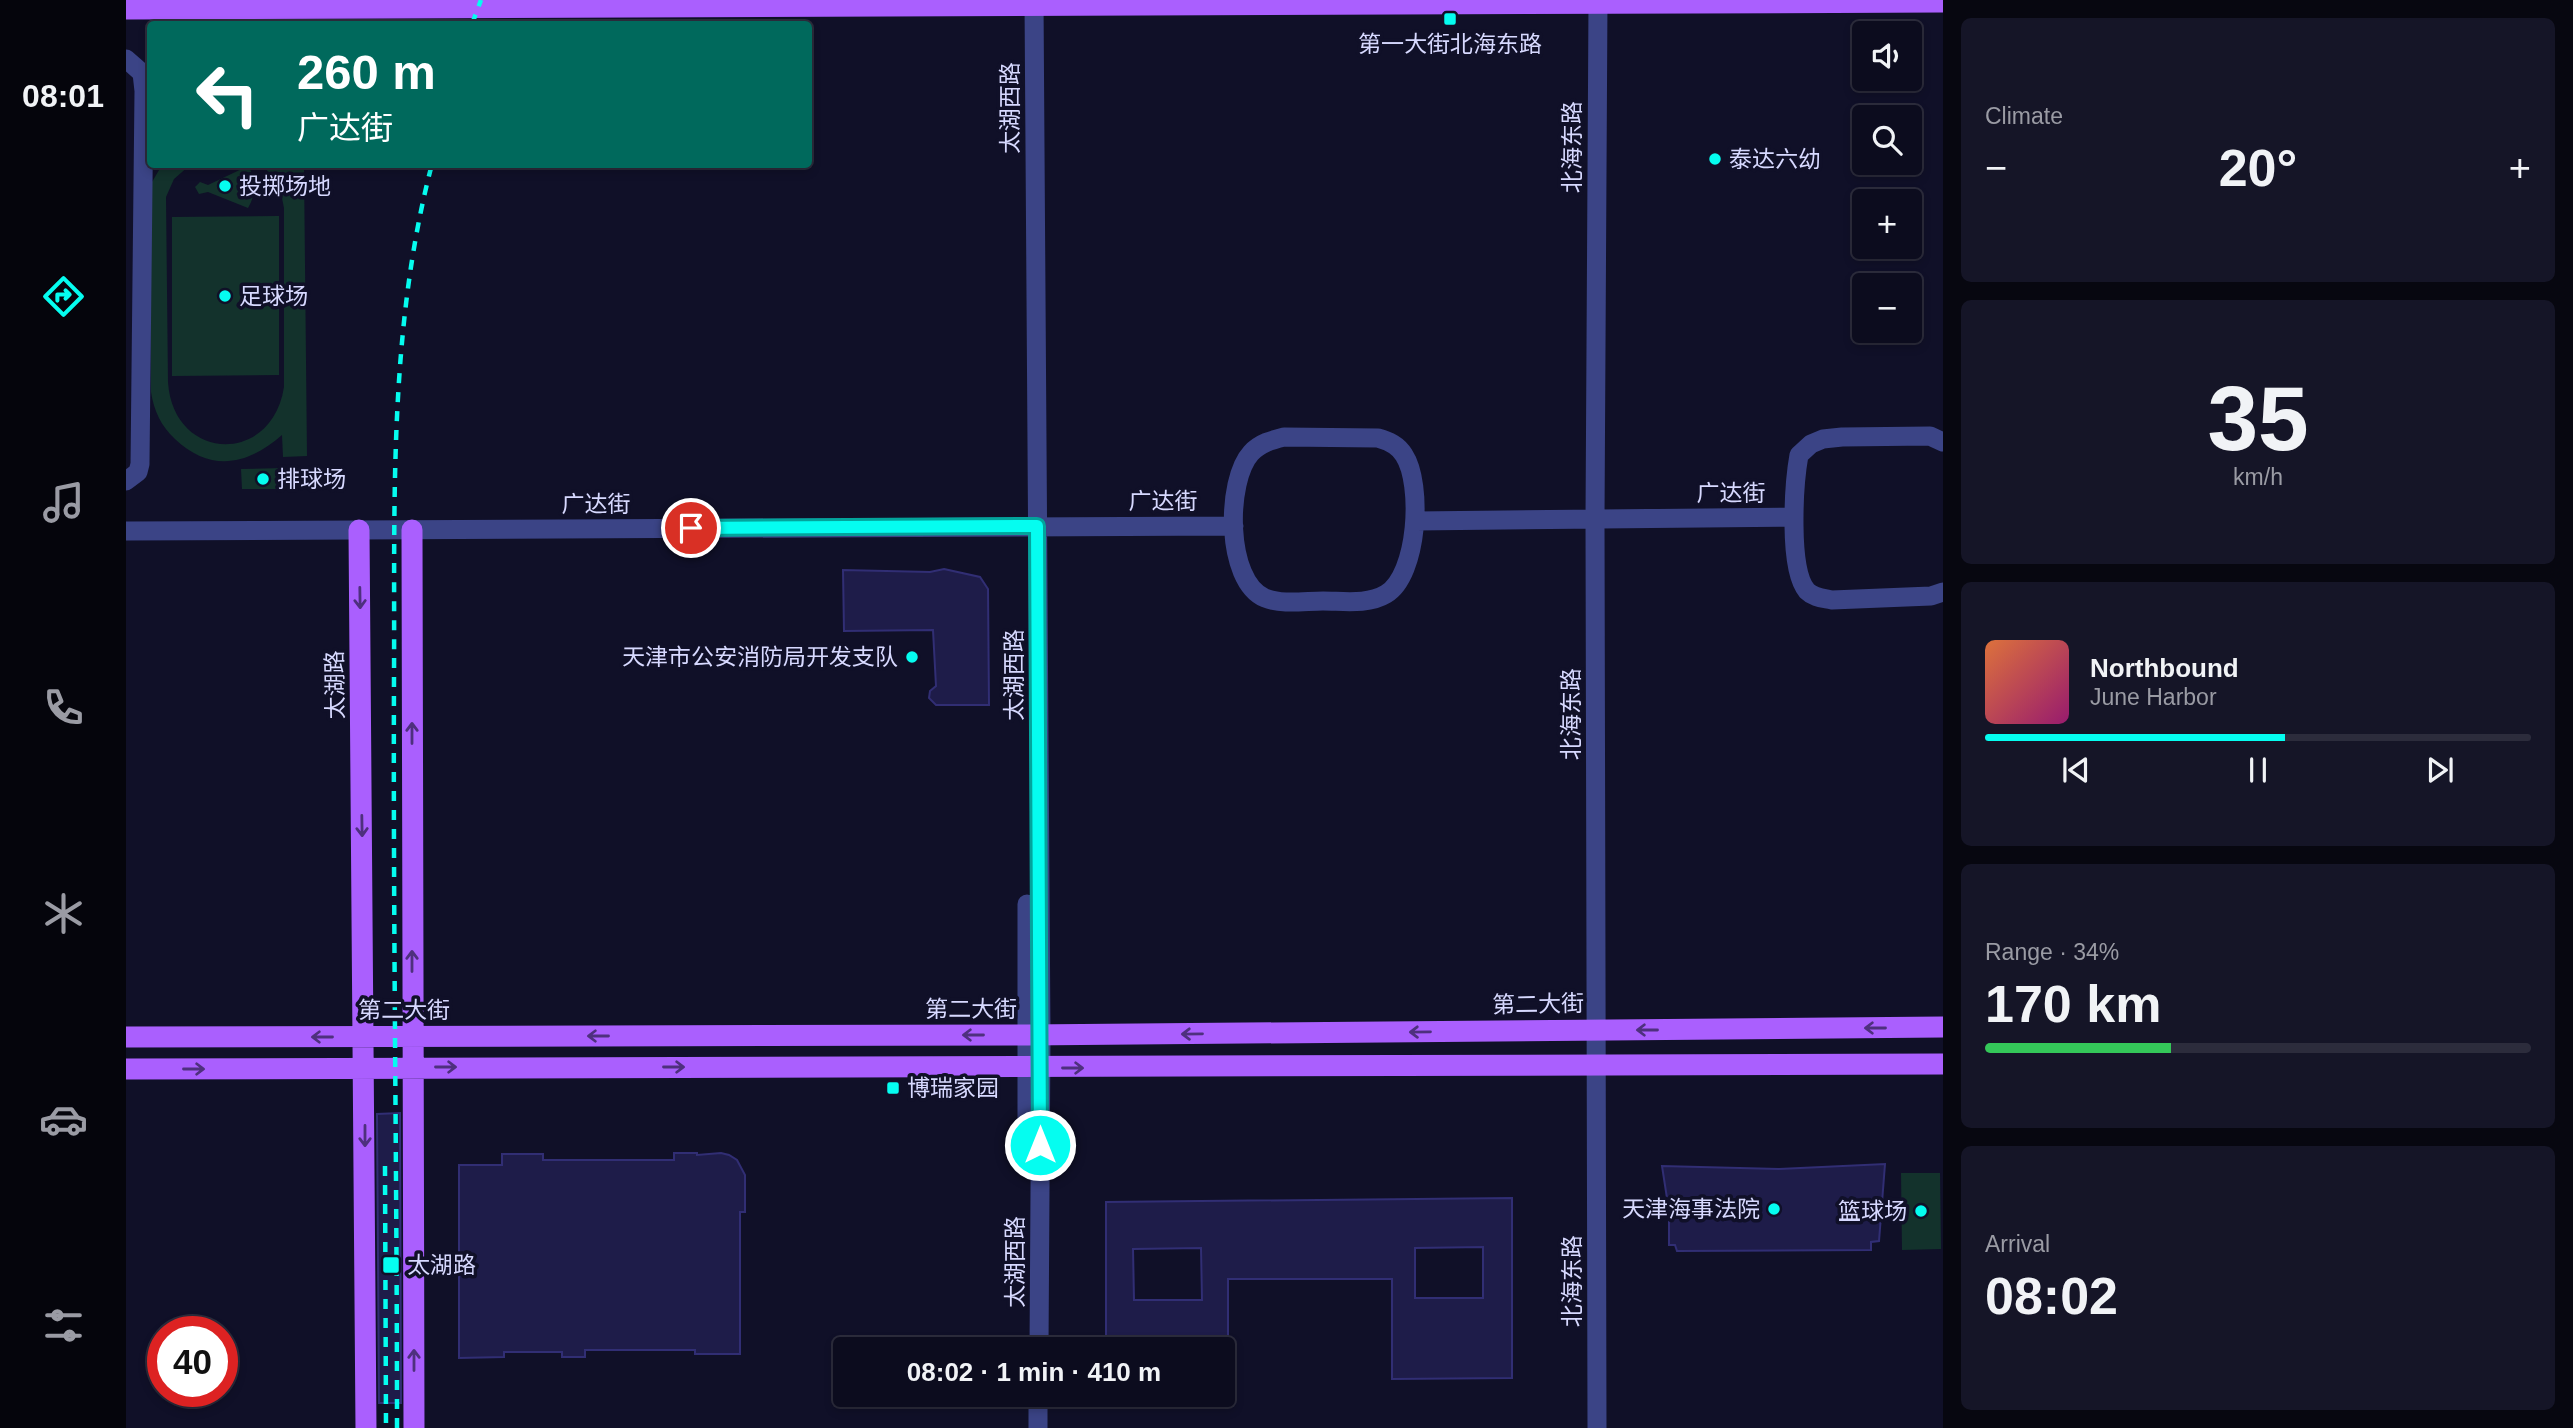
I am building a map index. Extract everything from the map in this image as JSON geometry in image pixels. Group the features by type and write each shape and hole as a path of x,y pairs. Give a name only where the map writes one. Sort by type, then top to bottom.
{"main road":[{"path":"126,9 412,4 1943,2"},
{"name":"太湖路","path":"359,530 366,1428"},
{"path":"412,530 414,1428"},
{"name":"第二大街","path":"126,1037 1034,1035 1943,1027"},
{"path":"126,1069 1943,1063"}],"street":[{"name":"太湖西路","path":"1027,1337 1034,1035 1029,2"},
{"name":"北海东路","path":"1597,1428 1595,519 1598,2"},
{"path":"126,59 138,68 144,82 133,254 140,464 138,472 126,481"},
{"path":"1363,436 1392,443 1404,454 1409,468 1416,521 1408,560 1396,586 1386,594 1362,601 1286,601 1266,598 1253,590 1243,577 1236,555 1234,526 1242,469 1250,454 1260,445 1284,437 1363,436"},
{"path":"1943,442 1930,436 1905,436 1842,437 1823,439 1811,444 1799,455 1794,517 1800,576 1806,589 1816,598 1832,600 1931,596 1943,592"},
{"name":"广达街","path":"1416,521 1794,517"},
{"name":"广达街","path":"126,531 1234,526"},
{"name":"太湖西路","path":"1033,1068 1039,1337"},
{"path":"1028,1407 1028,1428"},
{"path":"1038,1407 1038,1428"}],"green space":[{"path":"160,168 187,168 174,179 166,197 168,382 174,408 187,428 204,440 223,444 243,441 262,431 276,413 284,387 284,208 280,188 265,168 304,169 307,456 283,457 282,435 256,453 229,461 216,461 189,450 170,434 159,418 151,392 152,182"},
{"name":"投掷场地","path":"249,168 253,176 253,198 248,208 208,192 199,194 195,187 200,182 208,185"},
{"name":"足球场","path":"279,216 279,375 172,376 172,217"},
{"name":"排球场","path":"285,468 285,489 242,489 241,469"},
{"name":"篮球场","path":"1901,1173 1940,1173 1941,1249 1902,1250"}],"building":[{"path":"944,569 980,577 988,589 989,705 936,705 929,698 930,691 936,686 933,630 844,631 843,570 930,572"},
{"path":"400,1113 401,1403 379,1403 377,1114"},
{"path":"674,1153 729,1155 737,1160 745,1175 745,1212 740,1212 740,1354 695,1354 695,1350 585,1350 585,1357 562,1357 562,1352 504,1352 504,1357 459,1358 459,1165 502,1165 502,1154 543,1154 543,1160 674,1160"},
{"name":"天津海事法院","path":"1885,1164 1879,1241 1871,1242 1871,1250 1677,1251 1675,1245 1669,1245 1669,1211 1662,1166 1779,1169"},
{"path":"1512,1198 1512,1378 1392,1379 1392,1279 1228,1279 1228,1337 1106,1337 1106,1202","holes":["1483,1247 1483,1298 1415,1298 1415,1248","1201,1248 1202,1300 1134,1300 1133,1249"]}],"railway":[{"path":"473,21 481,0"},
{"path":"397,1428 395,484 401,355 408,291 431,168"},
{"path":"385,1166 386,1428"}],"place":[{"name":"第一大街北海东路","path":"1450,19"},
{"name":"泰达六幼","path":"1715,159"},
{"name":"投掷场地","path":"225,186"},
{"name":"足球场","path":"225,296"},
{"name":"排球场","path":"263,479"},
{"name":"天津市公安消防局开发支队","path":"912,657"},
{"name":"博瑞家园","path":"893,1088"},
{"name":"天津海事法院","path":"1774,1209"},
{"name":"篮球场","path":"1921,1211"},
{"name":"太湖路","path":"391,1265"}],"route":[{"path":"691,528 1037,526 1040,1145"}]}
